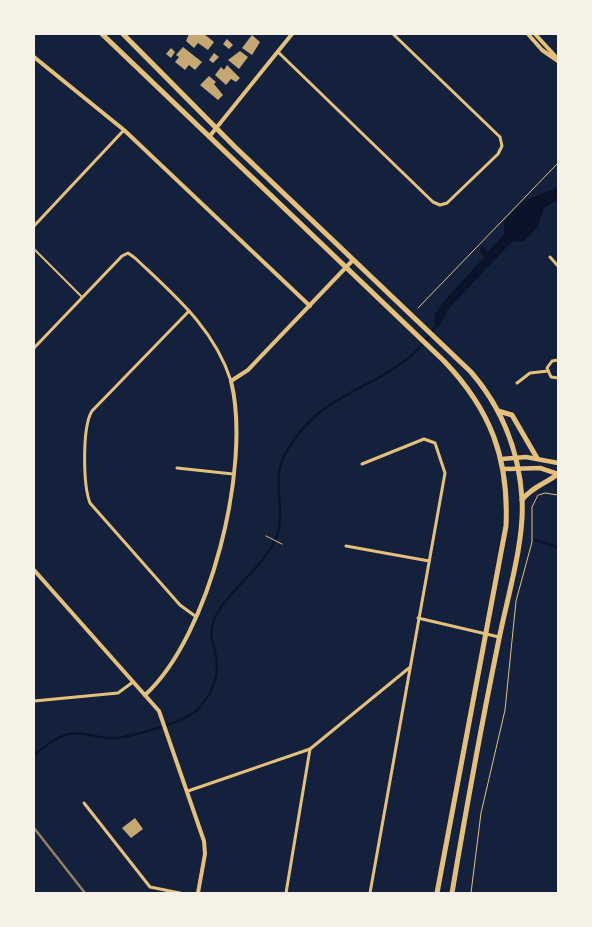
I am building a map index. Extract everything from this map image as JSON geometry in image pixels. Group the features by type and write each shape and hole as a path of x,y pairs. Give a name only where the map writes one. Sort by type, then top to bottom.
{"main road":[{"path":"102,34 457,374 479,403 493,432 504,469 507,494 506,526 437,893"},
{"path":"123,34 216,128 481,383 498,411 517,457 522,500 520,534 452,893"},
{"path":"498,411 512,415 537,458"},
{"path":"502,459 517,457 537,458 558,463"},
{"path":"504,469 540,468 558,474"},
{"path":"522,500 534,487 546,483 558,474"}],"street":[{"path":"209,137 292,34"},
{"path":"278,52 433,202 440,205 447,203 498,154 502,146 500,137 393,34"},
{"path":"530,34 558,60"},
{"path":"34,57 124,130 310,306"},
{"path":"34,226 124,130"},
{"path":"34,348 122,256 128,253 189,310 212,339 231,381 237,429 233,474 224,530 211,577 195,616 174,657 154,686 145,695"},
{"path":"550,257 558,266"},
{"path":"231,381 244,374 353,260"},
{"path":"189,310 92,411 86,429 87,492 90,503 180,605 195,616"},
{"path":"558,360 550,363 548,371 551,377 558,378"},
{"path":"517,383 530,373 548,371"},
{"path":"362,464 424,439 435,443 445,473 370,893"},
{"path":"177,468 233,474"},
{"path":"346,546 429,561"},
{"path":"34,570 161,715 205,846 198,893"},
{"path":"418,618 499,637"},
{"path":"188,791 310,749 410,668"},
{"path":"34,702 118,693 134,682"},
{"path":"286,893 310,749"},
{"path":"84,803 150,887 180,893"}],"lane":[{"path":"34,249 83,298"}],"path":[{"path":"418,308 558,163"},
{"path":"471,893 481,814 505,710 518,590 532,542 532,507 539,495 545,493 558,495"},
{"path":"266,536 282,544"}],"water":[{"path":"558,187 558,200 544,208 538,227 524,241 512,242 450,307 438,328 434,323 435,314 444,301 484,257 480,251 482,246 488,252 504,234 504,222 522,202"}],"building":[{"path":"189,34 204,34 214,42 208,50 198,43 194,48 186,41"},
{"path":"252,35 260,42 252,55 242,48"},
{"path":"227,39 233,45 229,49 223,44"},
{"path":"183,47 202,62 195,70 189,65 185,70 175,62 179,57 176,55"},
{"path":"171,48 175,52 171,58 166,54"},
{"path":"240,51 248,57 239,69 228,60"},
{"path":"214,53 219,57 213,63 209,60"},
{"path":"227,65 240,78 236,82 231,79 226,85 215,75 221,67 224,70"},
{"path":"209,76 216,82 214,84 223,95 218,100 200,85"},
{"path":"135,818 143,829 131,838 122,828"}],"waterway":[{"path":"34,755 64,735 80,733 118,738 168,725 196,711 210,693 217,672 211,634 214,620 228,598 266,556 278,532 280,522 279,473 281,463 289,447 304,428 328,406 389,372 403,362 428,338 437,323"},
{"path":"535,540 558,547"}],"railway":[{"path":"34,828 85,893"}]}
